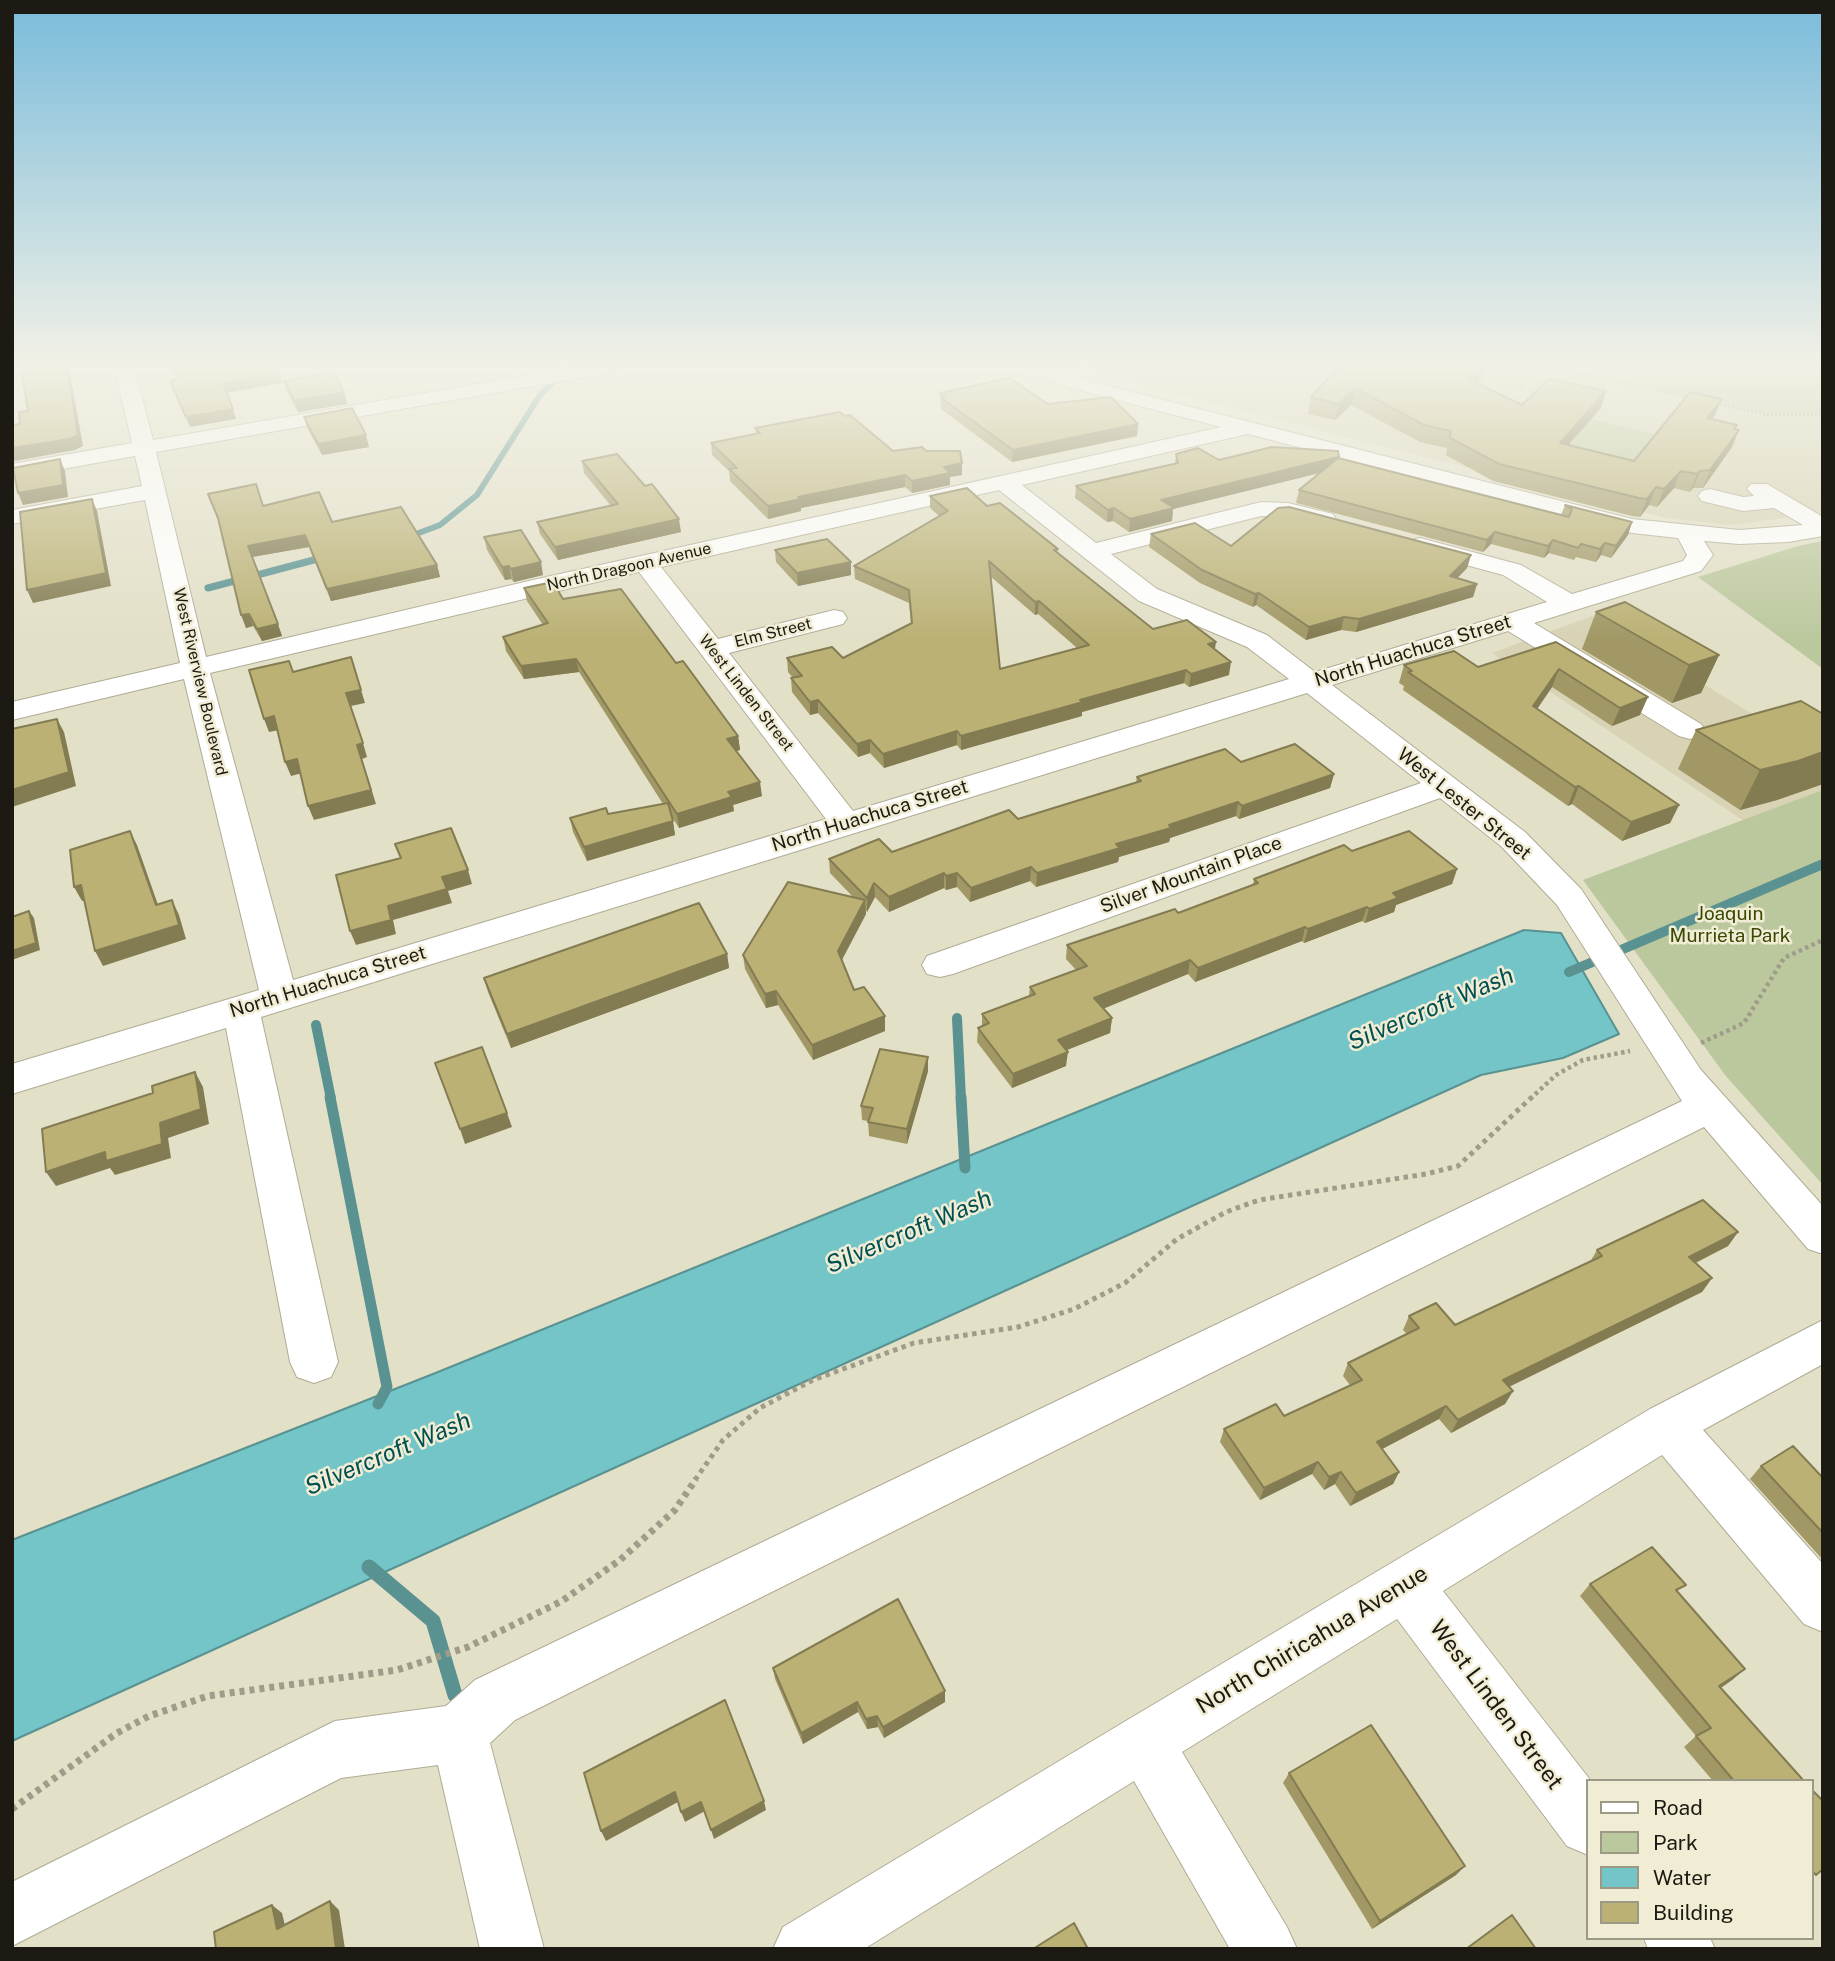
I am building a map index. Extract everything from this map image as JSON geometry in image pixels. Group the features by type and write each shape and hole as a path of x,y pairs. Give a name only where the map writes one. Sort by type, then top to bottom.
{"street":[{"path":"12,471 82,459"},
{"name":"West Riverview Boulevard","path":"149,459 195,668 260,1003 314,1362"},
{"name":"North Dragoon Avenue","path":"12,711 1109,459"},
{"path":"1365,459 1632,526 1688,534 1739,537 1788,535 1823,528"},
{"name":"West Lester Street","path":"1003,482 1148,595 1257,641 1313,681 1513,839 1569,897 1668,1051 1709,1106 1823,1236"},
{"path":"12,517 156,491"},
{"path":"1710,496 1743,505 1778,500 1823,528"},
{"path":"1093,551 1243,512 1278,509 1345,525"},
{"name":"North Huachuca Street","path":"12,1079 1692,566 1700,555 1688,534"},
{"path":"1396,539 1512,570 1568,603"},
{"name":"West Linden Street","path":"646,563 846,824"},
{"name":"Elm Street","path":"711,649 834,618"},
{"path":"1511,621 1690,730"},
{"name":"Silver Mountain Place","path":"940,965 1443,786"},
{"path":"12,1915 335,1750 459,1733 495,1700 1709,1106"},
{"name":"North Chiricahua Avenue","path":"823,1944 1144,1742 1667,1425 1823,1340"},
{"path":"1667,1425 1823,1605"},
{"name":"West Linden Street","path":"1404,1584 1587,1824"},
{"path":"459,1733 512,1949"},
{"path":"1144,1742 1265,1949"}],"path":[{"path":"12,1809 117,1733 149,1716 208,1696 397,1670 468,1647 562,1601 620,1560 675,1510 723,1440 760,1408 813,1380 914,1343 1018,1327 1074,1308 1125,1283 1177,1239 1226,1212 1259,1200 1426,1174 1458,1166 1556,1074 1583,1060 1619,1051 1668,1051 1711,1041 1744,1023 1784,958 1823,940"}],"shaded area":[{"path":"1431,459 1823,459 1823,513 1731,525 1666,518"},
{"path":"1592,616 1823,757 1823,790 1744,821 1492,653"}],"green space":[{"path":"1557,459 1642,459 1624,478 1555,461"},
{"path":"1823,541 1823,669 1698,577 1798,546"},
{"name":"Joaquin Murrieta Park","path":"1823,790 1823,1185 1725,1075 1583,880"}],"water":[{"path":"1524,930 1561,933 1619,1034 1563,1058 1481,1075 12,1741 12,1540 438,1372"}],"building":[{"path":"60,459 63,485 18,493 13,468"},
{"path":"621,459 645,486 652,484 679,519 555,547 537,522 618,504 582,461"},
{"path":"727,459 961,459 962,463 944,467 950,473 912,481 905,475 798,497 801,499 768,506 729,469 737,468"},
{"path":"1177,459 1333,459 1161,500 1174,508 1130,519 1114,508 1108,510 1076,486 1178,463"},
{"path":"1340,459 1569,517 1572,509 1565,505 1632,522 1616,546 1605,543 1600,549 1581,544 1578,548 1553,540 1548,546 1495,532 1487,540 1299,490"},
{"path":"1489,459 1624,459 1634,461 1636,459 1718,459 1710,470 1697,474 1681,471 1664,489 1656,487 1647,499 1499,464"},
{"path":"256,484 263,506 319,492 332,522 401,507 437,565 327,589 305,535 248,546 278,624 257,629 249,614 241,615 218,518 208,494"},
{"path":"967,488 987,506 1000,503 1153,629 1187,620 1216,642 1208,644 1231,662 1191,674 1186,670 961,736 957,731 883,754 870,740 857,744 818,700 810,702 791,678 802,676 787,658 832,647 843,658 912,623 909,590 854,566 948,511 930,496","holes":["989,561 1035,602 1039,601 1089,645 1000,669"]},
{"path":"92,499 106,573 27,590 20,512"},
{"path":"1289,507 1471,555 1450,576 1477,584 1359,619 1344,617 1309,627 1259,593 1255,594 1202,570 1151,534 1195,523 1231,546 1278,508"},
{"path":"521,530 541,562 511,569 509,566 502,567 484,537"},
{"path":"827,539 851,562 797,573 775,550"},
{"path":"553,582 563,599 621,589 676,663 683,661 738,736 727,739 760,782 728,792 732,797 677,814 576,659 521,666 503,637 548,623 524,588"},
{"path":"1625,602 1719,655 1689,665 1596,612"},
{"path":"1556,642 1648,697 1620,708 1559,669 1533,706 1679,805 1631,822 1579,786 1575,787 1408,672 1412,671 1404,665 1454,651 1478,667"},
{"path":"351,657 361,690 346,693 363,743 357,745 371,790 308,806 297,759 285,762 274,716 264,719 249,670 289,661 293,672"},
{"path":"1801,701 1823,714 1823,752 1798,761 1760,770 1696,730"},
{"path":"57,719 69,772 12,790 12,729"},
{"path":"1295,744 1334,774 1242,806 1238,802 1169,825 1171,828 1116,844 1120,848 1037,873 1031,867 971,888 957,873 946,876 944,873 889,897 874,883 867,898 829,859 879,839 892,852 1009,810 1018,819 1141,781 1137,777 1225,749 1241,762"},
{"path":"668,803 673,821 584,847 570,818 606,808 608,814"},
{"path":"451,828 468,870 442,877 447,889 388,906 391,920 350,931 336,875 401,858 395,844"},
{"path":"130,831 156,905 172,900 179,925 95,951 81,885 74,887 70,850"},
{"path":"1409,831 1457,869 1393,893 1398,898 1369,909 1367,907 1308,929 1305,927 1198,968 1190,960 1094,998 1112,1018 1058,1040 1068,1052 1013,1074 978,1028 989,1023 982,1014 1035,994 1030,987 1087,966 1067,945 1175,909 1178,913 1258,883 1254,879 1344,845 1352,851"},
{"path":"788,882 865,900 838,951 854,990 864,987 885,1016 812,1045 776,991 765,994 743,955"},
{"path":"699,903 727,954 507,1034 484,978"},
{"path":"29,911 36,943 12,951 12,917"},
{"path":"482,1047 507,1113 460,1129 435,1063"},
{"path":"880,1049 928,1057 907,1129 868,1122 873,1108 861,1106"},
{"path":"195,1072 201,1109 160,1123 162,1144 106,1161 105,1152 46,1172 42,1129 153,1093 152,1086"},
{"path":"1703,1200 1738,1232 1689,1257 1712,1278 1503,1380 1513,1391 1458,1420 1446,1406 1377,1442 1399,1472 1356,1493 1341,1472 1329,1477 1318,1462 1264,1488 1224,1429 1276,1404 1284,1416 1362,1380 1348,1363 1419,1328 1409,1316 1436,1303 1455,1325 1602,1256 1597,1250"},
{"path":"1793,1446 1823,1478 1823,1533 1761,1466"},
{"path":"1652,1547 1686,1585 1676,1590 1745,1669 1719,1686 1802,1779 1732,1779 1696,1736 1711,1728 1590,1584"},
{"path":"898,1599 945,1691 883,1727 877,1716 866,1719 857,1702 801,1733 773,1668"},
{"path":"725,1700 764,1801 711,1830 701,1802 681,1812 675,1792 601,1831 584,1773"},
{"path":"1371,1725 1465,1866 1380,1921 1289,1773"},
{"path":"1814,1792 1823,1801 1823,1869 1816,1875"},
{"path":"330,1901 336,1949 216,1949 214,1932 272,1905 277,1929"},
{"path":"1512,1915 1536,1949 1466,1949"},
{"path":"1074,1923 1088,1949 1033,1949"}],"waterway":[{"path":"408,537 440,525 477,495 500,459"},
{"path":"208,588 325,557"},
{"name":"Silvercroft Wash","path":"1569,972 1823,864"},
{"path":"957,1018 961,1099"},
{"path":"316,1025 331,1099"},
{"path":"330,1097 387,1387 378,1404"},
{"path":"961,1097 965,1168"},
{"path":"369,1567 433,1621 455,1695"}]}
